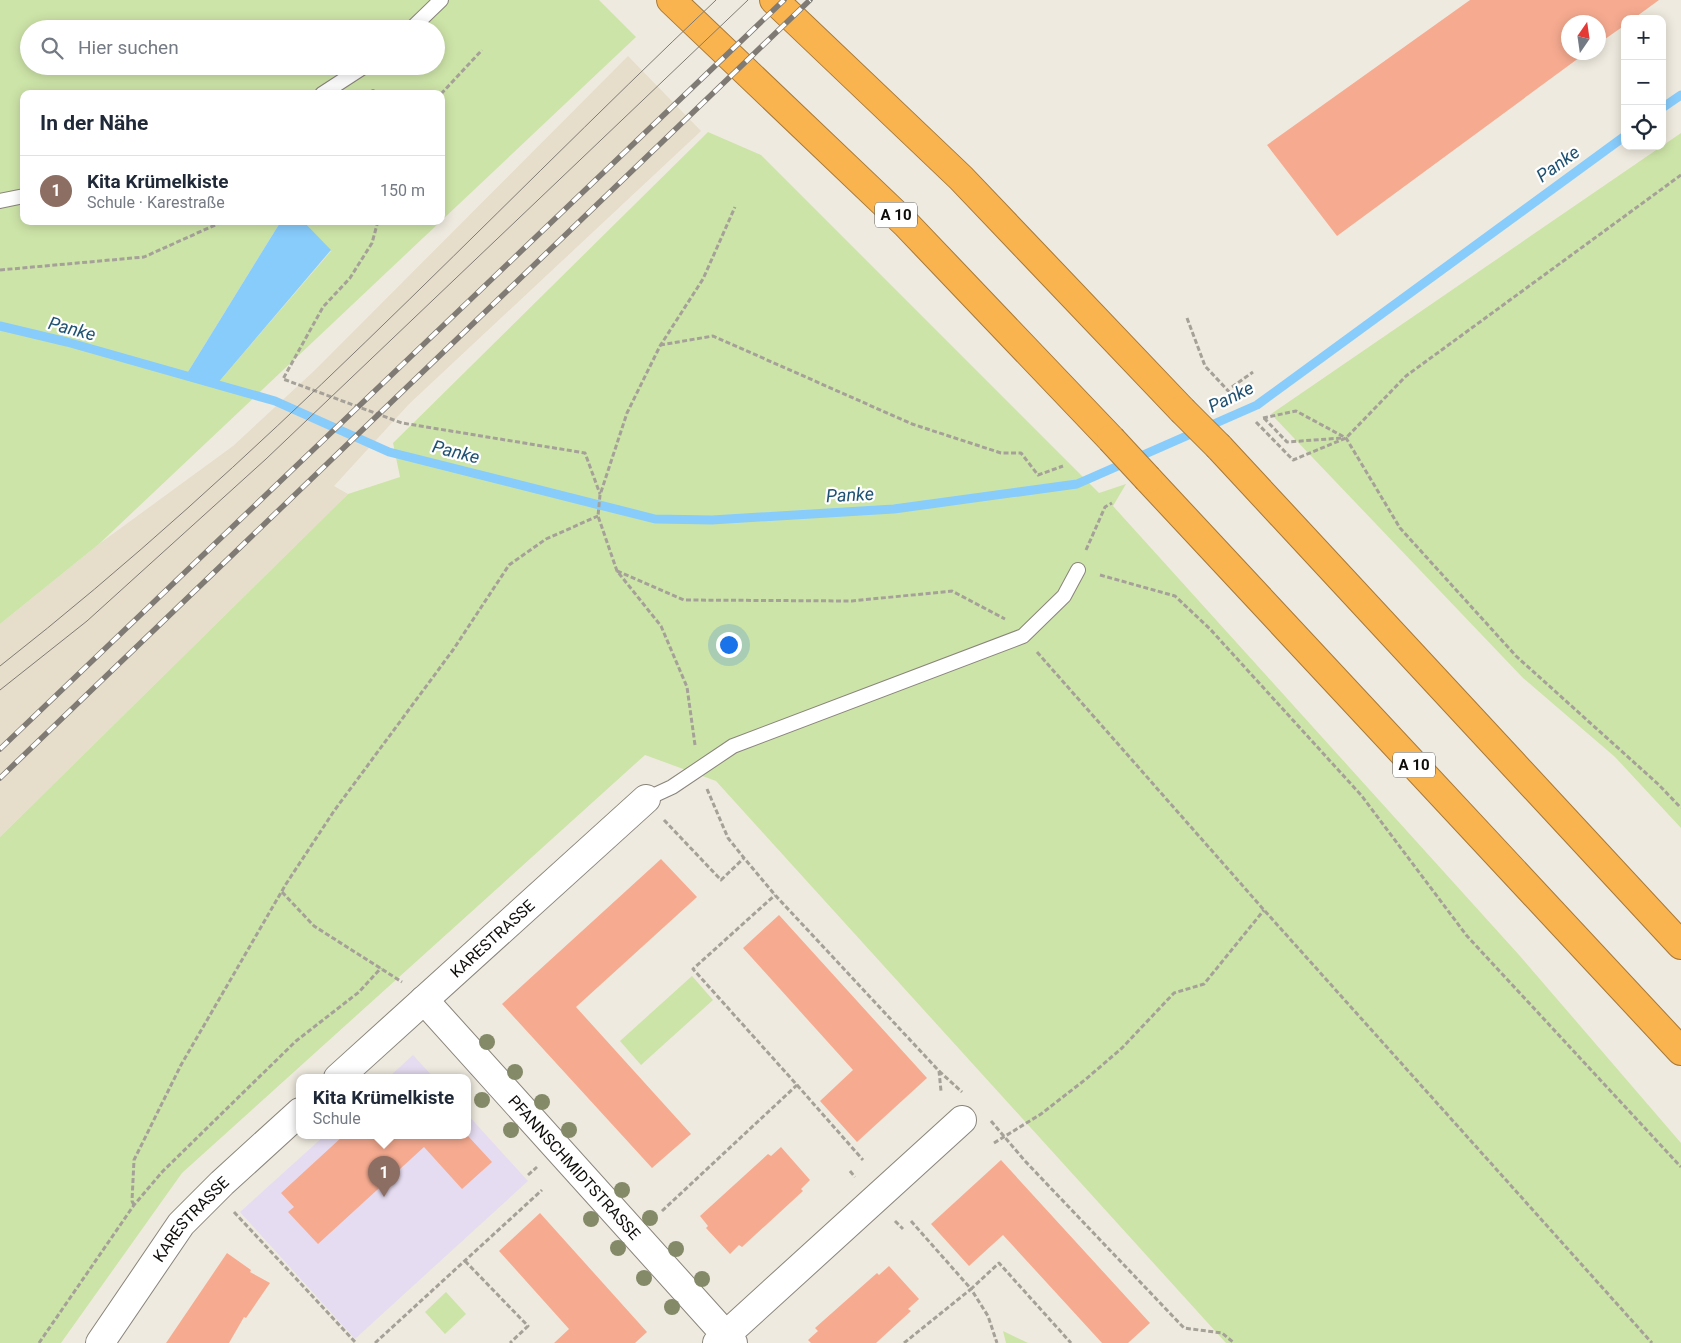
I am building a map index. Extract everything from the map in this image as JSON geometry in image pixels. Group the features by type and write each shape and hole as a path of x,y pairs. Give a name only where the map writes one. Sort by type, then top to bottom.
{"highway":[{"name":"A 10","path":"671,0 906,224 1111,439 1681,1051"},
{"path":"774,0 961,178 1218,446 1681,945"}],"street":[{"name":"KARESTRASSE","path":"342,1074 646,799"},
{"name":"PFANNSCHMIDTSTRASSE","path":"424,1000 725,1340 972,1111"},
{"name":"KARESTRASSE","path":"100,1343 181,1224 222,1183 296,1116"}],"lane":[{"path":"420,20 441,0"},
{"path":"328,90 351,75"},
{"path":"0,201 20,197"},
{"path":"646,799 672,787 733,746 1023,636 1064,596 1078,570"}],"path":[{"path":"445,90 482,50"},
{"path":"1256,422 1293,460 1346,438 1406,376 1681,175"},
{"path":"735,207 703,279 660,346 627,413 600,495 598,516 618,571 661,626 687,687 698,768 728,838 775,895 939,1071 972,1111 1006,1135 1025,1161 1184,1328 1222,1333 1234,1343"},
{"path":"0,270 144,257 215,225"},
{"path":"377,225 372,243 350,278 323,307 282,379 402,423 585,453 600,495"},
{"path":"1187,318 1205,366 1232,395"},
{"path":"660,346 712,336 912,424 1001,452 1021,453 1038,475 1063,466"},
{"path":"1232,387 1253,372"},
{"path":"1346,438 1287,442 1263,418 1296,411 1346,438 1400,528 1516,656 1658,784 1681,808"},
{"path":"1112,503 1105,507 1078,570 1175,596 1210,629 1361,796 1468,936 1681,1167"},
{"path":"134,1205 132,1200 134,1160 181,1065 282,892 334,811 453,650 509,565 546,539 598,516"},
{"path":"618,571 684,600 852,601 952,591 1002,615 1023,636 1264,910 1652,1343"},
{"path":"664,819 721,880 744,858"},
{"path":"282,892 314,926 402,982"},
{"path":"775,895 693,970 863,1160"},
{"path":"994,1143 1040,1114 1086,1079 1122,1048 1174,993 1204,984 1264,910"},
{"path":"39,1343 134,1205 163,1172 296,1041 358,992 381,968"},
{"path":"939,1071 941,1091"},
{"path":"662,1211 797,1084"},
{"path":"375,1343 542,1190"},
{"path":"232,1210 356,1343"},
{"path":"911,1221 971,1289 988,1316 997,1343"},
{"path":"465,1261 528,1326 510,1343"},
{"path":"904,1343 971,1289 999,1263 1071,1343"}],"shaded area":[{"path":"628,56 701,131 409,404 334,486 348,494 0,837 0,624 99,544 233,446 315,370"},
{"path":"413,1055 430,1074 392,1074"},
{"path":"471,1118 528,1181 355,1339 240,1212 321,1139 471,1139"}],"green space":[{"path":"0,0 599,0 636,37 445,217 445,90 20,90 20,225 279,225 186,375 217,384 331,251 307,225 437,225 99,544 0,624"},
{"path":"708,132 761,155 1099,493 1126,484 1113,506 1520,956 1681,1143 1681,1343 1226,1343 716,781 645,755 182,1173 61,1343 0,1343 0,837 348,494 400,477 393,443"},
{"path":"1681,133 1681,828 1615,757 1523,678 1271,414 1656,150 1666,150 1666,143"},
{"path":"692,976 713,1000 641,1065 620,1041"},
{"path":"446,1292 466,1314 445,1334 425,1312"},
{"path":"1003,1331 1028,1343 1006,1343"}],"water":[{"path":"279,225 307,225 331,250 217,384 186,375"}],"building":[{"path":"1470,0 1659,0 1638,15 1621,15 1621,28 1606,38 1606,15 1561,15 1561,60 1576,60 1337,236 1267,145"},
{"path":"661,859 697,897 576,1007 691,1134 652,1168 502,1004"},
{"path":"779,915 927,1078 857,1142 820,1101 853,1070 743,948"},
{"path":"340,1139 471,1139 492,1162 462,1189 424,1147 318,1244 288,1212 294,1207 281,1193"},
{"path":"781,1147 810,1180 801,1189 803,1191 742,1247 739,1245 730,1254 706,1228 708,1226 700,1216 768,1154 771,1156"},
{"path":"1001,1160 1150,1323 1128,1343 1102,1343 1003,1235 969,1266 931,1224"},
{"path":"540,1213 647,1332 635,1343 554,1343 569,1329 499,1251"},
{"path":"227,1253 251,1270 250,1272 270,1283 246,1318 244,1317 229,1343 166,1343"},
{"path":"889,1266 919,1299 908,1309 911,1311 876,1343 811,1343 808,1340 818,1331 815,1328 877,1273 879,1275"}],"waterway":[{"name":"Panke","path":"1666,105 1681,95"},
{"name":"Panke","path":"0,326 67,342 275,401 389,452 655,519 712,520 894,509 1077,484 1257,405 1621,139"}],"tram line":[{"path":"0,666 95,589 187,509 277,426 366,342 716,0"},
{"path":"0,690 87,621 266,459 748,0"}],"railway":[{"path":"0,749 784,0"},
{"path":"0,778 810,0"}],"place":[{"name":"Kita Krümelkiste","path":"384,1197"}]}
